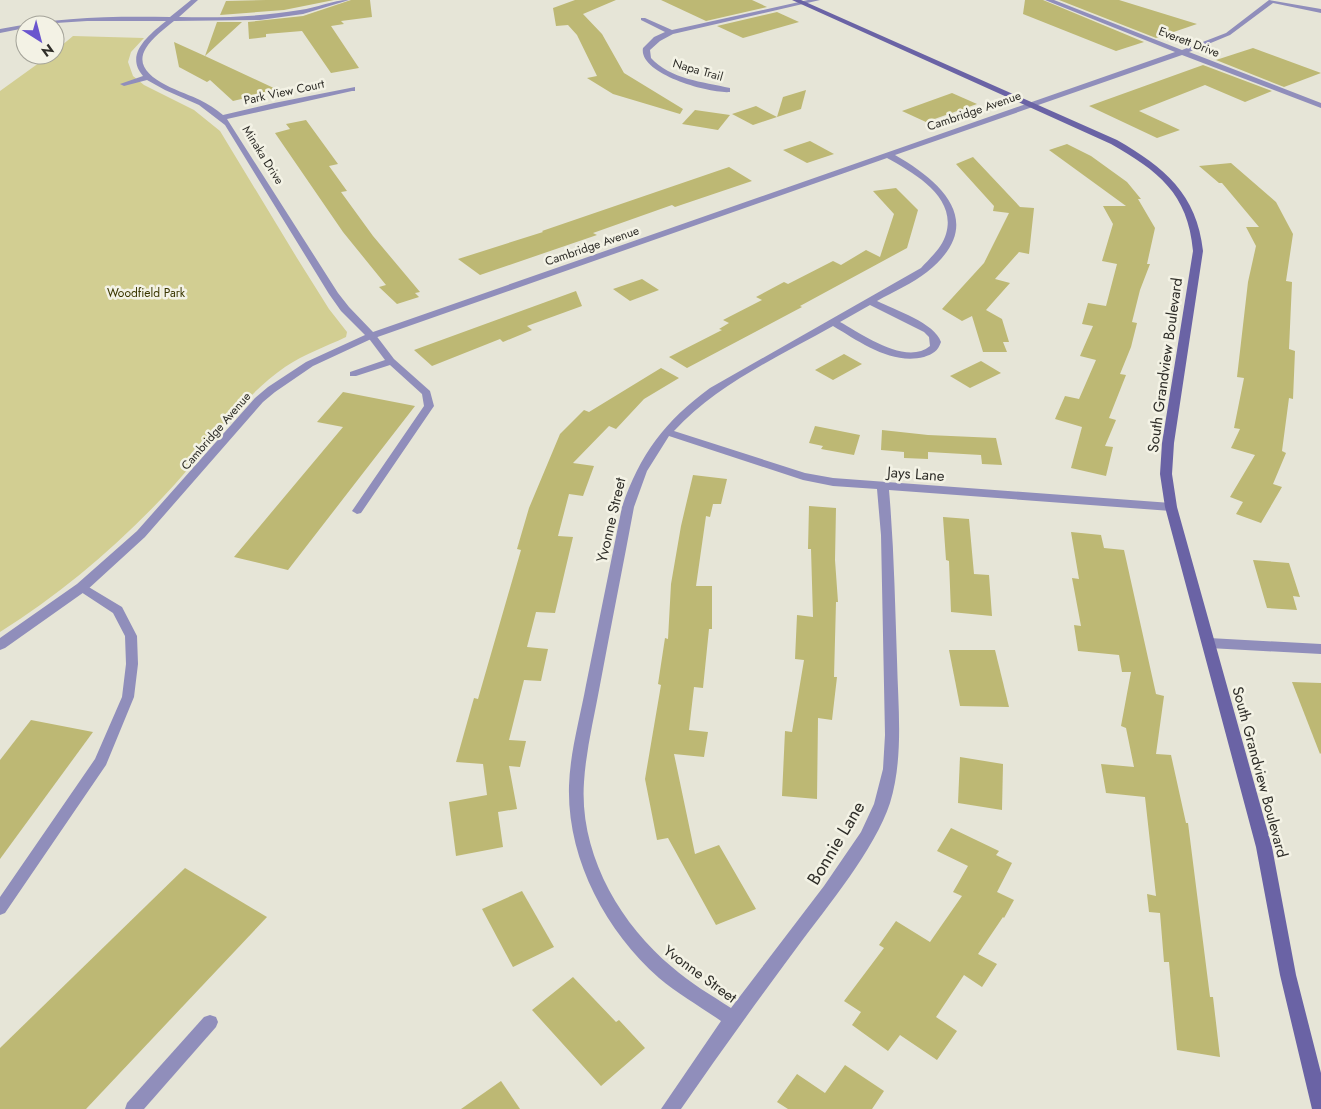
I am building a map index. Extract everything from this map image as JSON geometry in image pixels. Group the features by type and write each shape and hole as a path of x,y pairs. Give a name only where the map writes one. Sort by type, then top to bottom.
{"street":[{"path":"124,84 147,77 139,64 141,52 195,0"},
{"path":"0,31 37,20 86,12 231,17 280,15 316,9 346,0"},
{"name":"Napa Trail","path":"727,90 667,74 651,65 645,54 648,47 657,39 671,32 798,2 817,0"},
{"name":"Everett Drive","path":"1048,0 1321,106"},
{"path":"1273,0 1321,12"},
{"name":"Cambridge Avenue","path":"0,645 82,586 141,534 238,423 280,381 320,358 372,336 1183,52 1228,34 1273,0"},
{"name":"South Grandview Boulevard","path":"798,2 1032,104 1114,142 1151,165 1178,192 1190,209 1196,226 1198,251 1168,443 1166,474 1171,507 1264,847 1288,975 1321,1109"},
{"path":"643,19 671,32"},
{"name":"Minaka Drive","path":"147,77 165,88 198,101 221,118 233,130 334,294 345,309 372,336"},
{"name":"Park View Court","path":"221,118 352,89"},
{"name":"Yvonne Street","path":"733,1019 668,974 648,956 613,913 599,890 583,852 576,808 575,782 579,759 628,507 635,484 646,459 666,432 692,405 714,390 924,270 939,257 950,241 952,232 951,213 941,193 924,176 888,155"},
{"path":"832,322 896,354 916,356 934,349 936,340 928,330 870,301"},
{"name":"Jays Lane","path":"666,432 803,476 833,482 1171,507"},
{"name":"Bonnie Lane","path":"670,1109 733,1019 830,891 867,836 882,804 890,768 892,735 887,535 883,487"},
{"path":"1209,643 1321,649"}],"lane":[{"path":"357,511 429,406 426,393 392,360 372,336"},
{"path":"354,374 392,360"},
{"path":"0,909 101,761 128,697 132,664 131,636 118,610 82,586"},
{"path":"133,1109 210,1022"}],"green space":[{"name":"Woodfield Park","path":"73,36 144,38 131,52 128,62 133,76 144,85 194,110 220,131 329,309 347,332 346,337 300,358 267,381 236,412 178,481 126,534 86,570 22,618 0,632 0,91 36,65 65,65 65,43"}],"building":[{"path":"334,0 284,10 220,15 226,1"},
{"path":"351,0 370,0 372,17 341,21 344,24 331,26 359,68 331,73 302,31 266,34 266,37 249,39 248,22 303,16"},
{"path":"575,0 616,0 583,14 602,34 624,73 683,109 680,114 613,94 587,78 597,76 577,35 568,25 556,26 553,8"},
{"path":"661,0 752,0 767,7 706,21"},
{"path":"1025,0 1043,0 1144,42 1116,51 1023,14"},
{"path":"1059,0 1119,0 1197,24 1156,38"},
{"path":"777,12 799,22 743,38 717,26"},
{"path":"217,22 242,22 205,56"},
{"path":"174,42 278,90 233,101 210,80 207,82 179,67"},
{"path":"1253,48 1321,73 1284,87 1216,60"},
{"path":"1203,65 1272,91 1245,102 1205,85 1139,111 1180,130 1157,138 1089,106"},
{"path":"806,90 801,109 777,117 783,97"},
{"path":"952,93 977,104 926,122 902,111"},
{"path":"756,106 777,117 753,125 732,114"},
{"path":"695,110 730,115 718,130 682,124"},
{"path":"306,120 338,164 329,166 347,191 341,192 373,236 420,292 415,293 419,297 397,304 379,287 386,285 343,232 275,133 290,129 286,124"},
{"path":"810,141 834,154 807,163 783,150"},
{"path":"1067,144 1091,156 1127,182 1141,199 1138,199 1155,228 1147,264 1150,264 1140,290 1132,322 1137,323 1131,347 1120,374 1126,375 1109,418 1116,420 1105,446 1113,447 1106,476 1071,468 1082,427 1055,419 1065,396 1079,399 1096,360 1080,356 1093,326 1082,324 1088,303 1106,306 1117,264 1102,261 1113,224 1103,206 1126,206 1049,150"},
{"path":"973,157 1020,207 1034,208 1029,254 1019,252 995,279 1010,283 986,310 1002,319 1009,342 1003,342 1007,352 983,352 972,316 962,321 942,309 984,263 1009,213 993,211 994,206 956,164"},
{"path":"1231,163 1276,202 1293,234 1286,281 1292,282 1289,349 1295,351 1293,399 1289,398 1282,451 1286,453 1273,484 1282,487 1261,523 1236,514 1243,502 1230,497 1255,455 1231,448 1240,429 1234,428 1244,378 1237,377 1248,282 1256,246 1246,227 1259,227 1222,183 1219,183 1199,166"},
{"path":"729,167 752,181 675,207 672,205 593,233 597,235 480,275 458,259 543,232"},
{"path":"896,188 918,210 907,248 800,306 802,307 687,368 669,357 722,330 719,329 729,323 723,320 762,300 756,297 784,282 788,284 833,261 841,265 866,250 880,257 894,214 873,191"},
{"path":"642,279 659,290 630,301 613,289"},
{"path":"576,291 582,306 527,326 532,330 503,342 500,339 432,366 414,350"},
{"path":"844,354 862,364 833,380 815,370"},
{"path":"981,361 1001,373 970,388 950,376"},
{"path":"661,368 679,378 644,399 616,429 609,426 573,463 594,466 583,496 569,494 558,536 573,537 555,613 536,612 527,647 548,649 541,681 524,680 509,740 526,741 520,767 509,766 517,809 498,812 503,847 456,856 449,802 487,795 483,764 456,762 474,698 478,699 521,550 517,549 529,508 560,434 584,410 589,412"},
{"path":"343,392 415,406 288,570 234,557 343,427 317,422"},
{"path":"815,426 860,435 854,455 821,449 823,446 809,443"},
{"path":"882,430 928,435 996,438 1002,465 982,464 981,455 928,452 928,459 904,458 904,452 881,450"},
{"path":"693,475 727,479 721,504 713,504 710,517 706,516 696,586 712,586 712,629 709,629 703,688 694,687 689,730 708,732 704,757 674,754 695,854 719,845 756,909 716,925 668,838 657,840 645,779 661,685 658,684 665,638 668,639 671,584 681,526"},
{"path":"809,506 836,508 835,560 838,602 836,602 834,677 837,677 832,720 818,718 817,799 782,796 785,731 792,732 804,660 795,659 797,615 813,617 811,549 808,549"},
{"path":"943,517 969,519 974,574 989,575 992,616 951,612 949,561 946,560"},
{"path":"1071,532 1101,535 1104,548 1124,550 1156,694 1164,696 1156,754 1171,755 1186,823 1188,823 1210,997 1213,997 1220,1057 1177,1050 1169,962 1164,962 1160,913 1149,912 1147,894 1156,896 1145,797 1106,793 1101,764 1134,767 1126,728 1121,726 1131,672 1122,672 1119,655 1078,651 1074,625 1081,626 1072,578 1079,579"},
{"path":"1253,560 1289,563 1300,597 1293,596 1297,610 1267,608"},
{"path":"949,650 995,650 1009,707 960,706"},
{"path":"1292,682 1321,683 1320,754"},
{"path":"31,720 93,732 0,859 0,760"},
{"path":"960,757 1003,764 1002,810 958,803"},
{"path":"951,828 999,851 996,855 1012,863 997,892 1014,900 1004,918 978,954 997,964 982,987 964,975 936,1017 957,1031 937,1060 900,1035 888,1051 852,1025 861,1012 844,1001 884,948 879,945 896,921 930,942 962,896 953,892 968,866 937,851"},
{"path":"185,868 267,917 86,1109 0,1109 0,1048"},
{"path":"522,891 554,947 513,967 482,909"},
{"path":"573,977 616,1022 619,1020 645,1048 601,1086 532,1010"},
{"path":"845,1065 884,1091 872,1109 788,1109 777,1102 797,1074 825,1093"},
{"path":"501,1081 520,1109 461,1109"}]}
